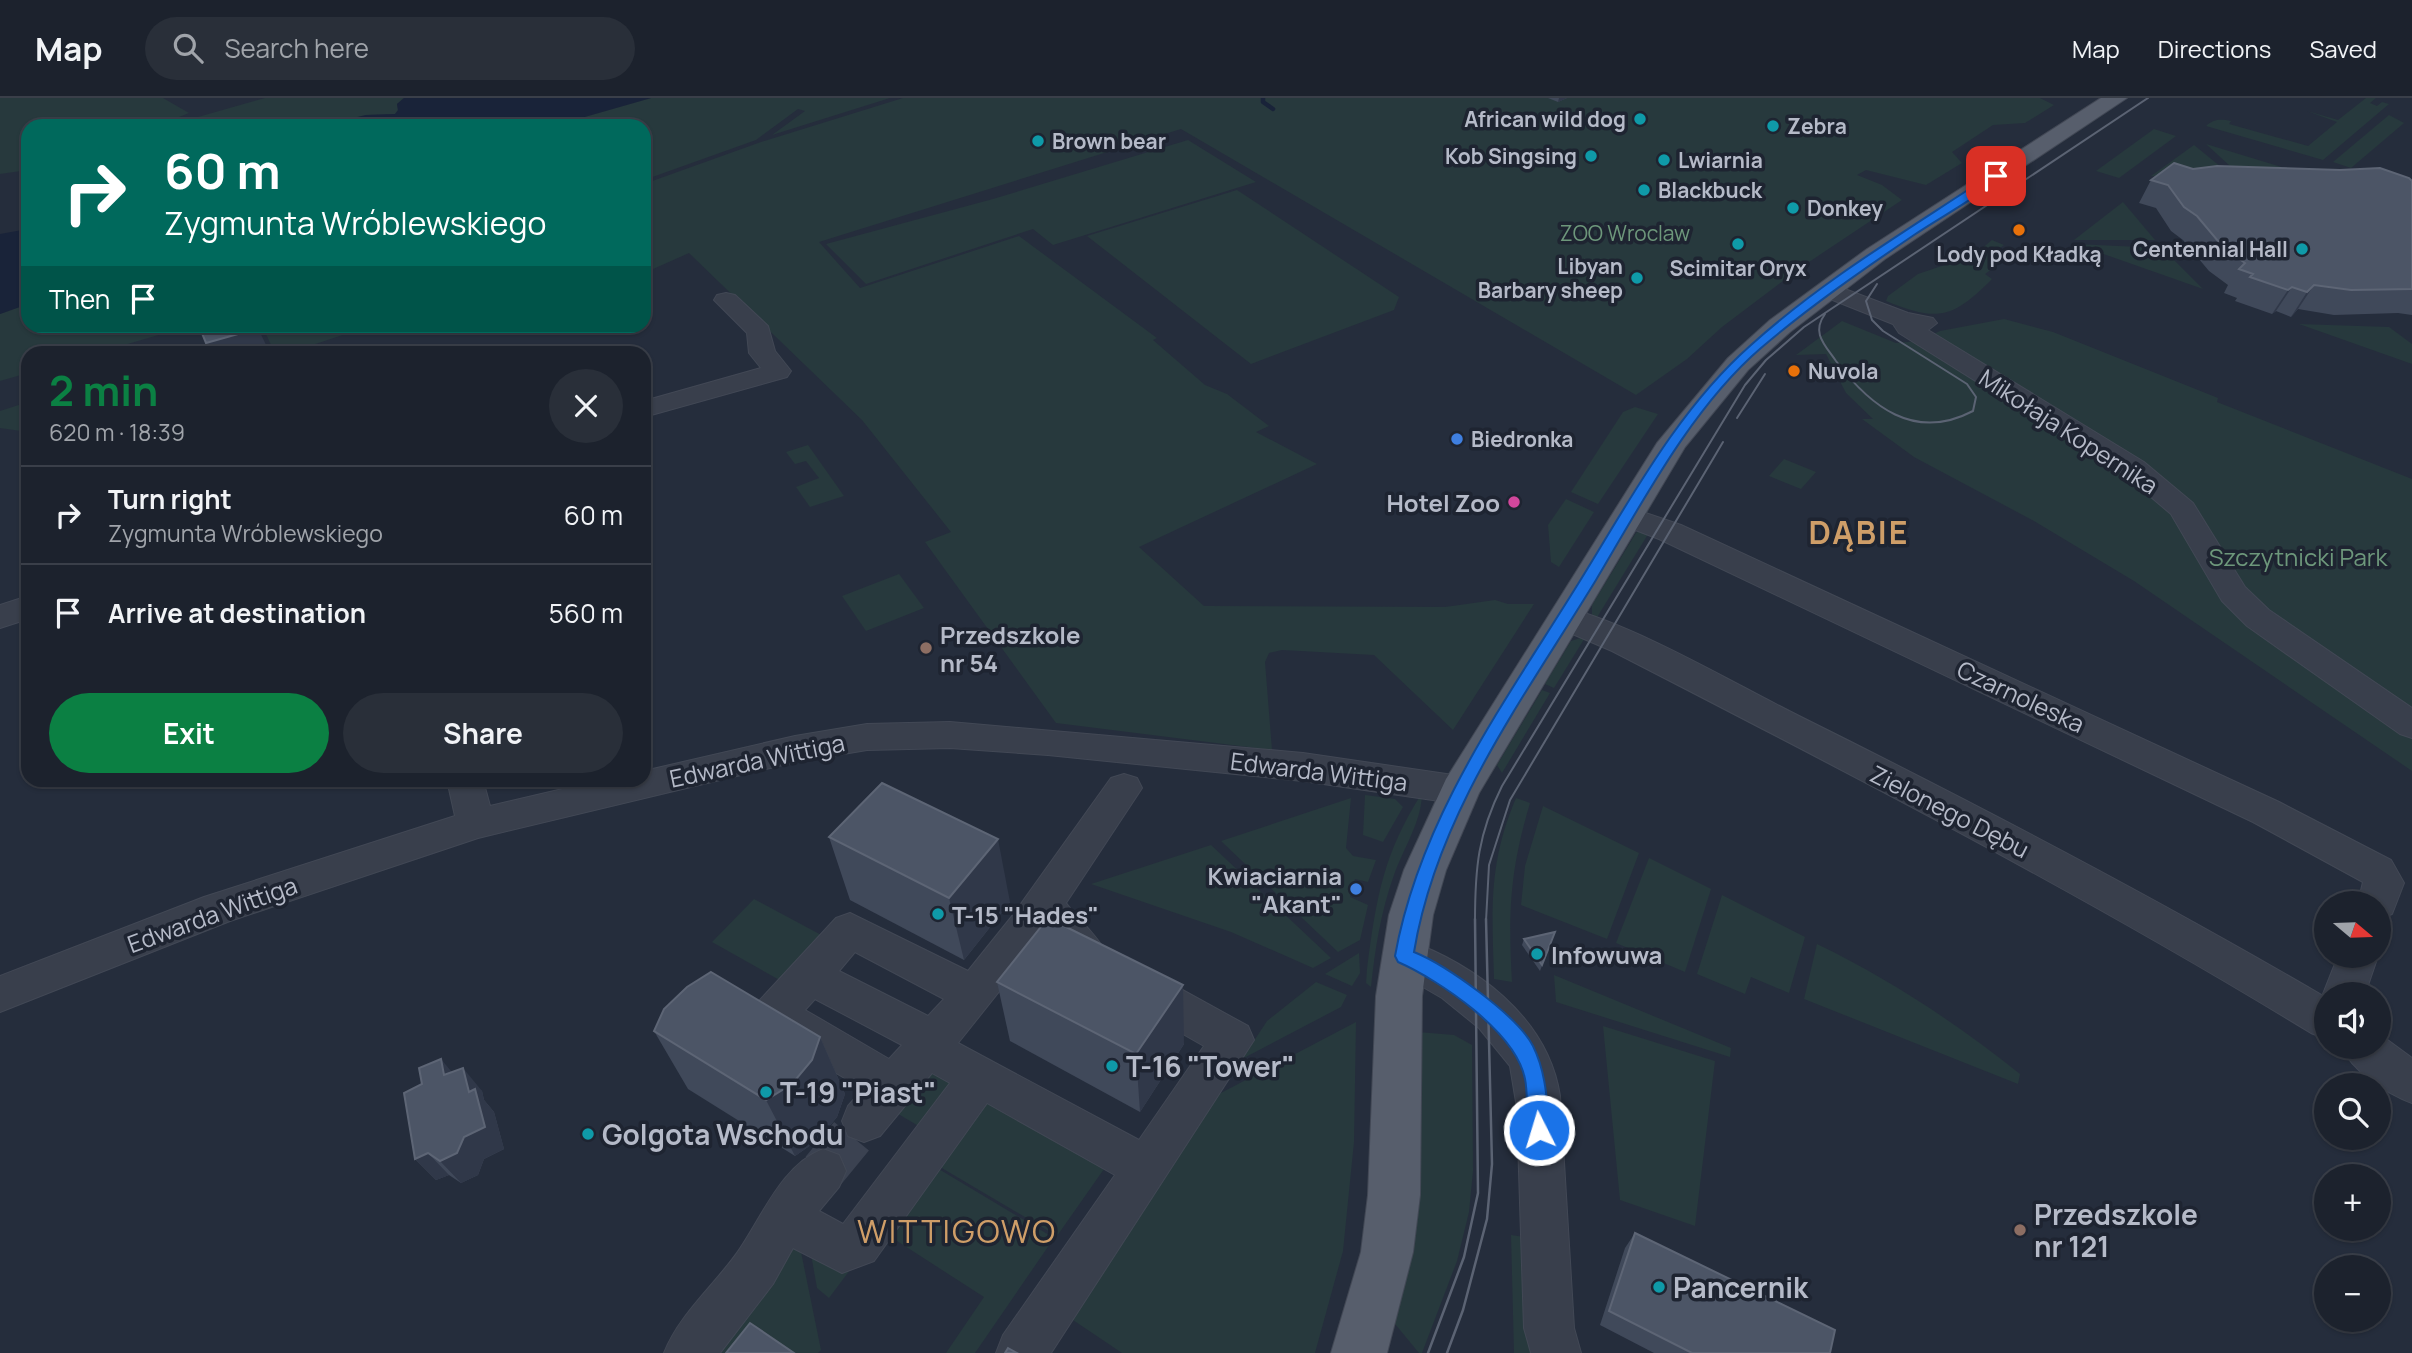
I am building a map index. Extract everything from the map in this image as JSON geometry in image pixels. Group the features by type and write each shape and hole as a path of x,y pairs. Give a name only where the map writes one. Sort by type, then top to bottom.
{"main road":[{"path":"1359,1353 1384,1264 1394,1195 1397,1016 1411,915 1425,870 1460,790 1672,443 1731,372 1771,333 1886,247 2116,98"}],"street":[{"name":"Mikołaja Kopernika","path":"1829,290 1921,328 2155,484 2183,509 2227,584 2253,613 2412,725"},
{"path":"651,406 769,377 778,371 762,353 759,331 726,300"},
{"name":"Czarnoleska","path":"1628,516 1670,532 2055,712 2346,853 2377,871 2385,883 2382,891"},
{"path":"0,617 21,610"},
{"name":"Zielonego Dębu","path":"1565,618 1648,655 2103,891 2214,952 2314,1013"},
{"name":"Edwarda Wittiga","path":"651,783 795,749 867,737 907,735 1035,741 1265,763 1460,790"},
{"path":"467,787 476,824"},
{"name":"Edwarda Wittiga","path":"0,994 218,909 476,824 633,787"},
{"path":"864,1121 893,1084 932,1045 974,994 1043,904 1124,788"},
{"path":"1021,1353 1233,1040 1080,951 1043,904"},
{"path":"893,1084 774,1014 850,930 974,994"},
{"path":"1404,956 1428,966 1502,1023 1524,1049 1531,1062 1539,1130 1549,1328 1556,1353"},
{"path":"810,976 932,1045 980,1077 1146,1168"},
{"path":"2380,1059 2412,1083"},
{"path":"784,1219 842,1249 857,1244 980,1077"},
{"path":"689,1353 755,1267 784,1219 823,1171"}],"green space":[{"path":"0,98 163,98 189,113 174,119 21,119 21,171 0,174"},
{"path":"265,98 404,98 397,104 398,111 395,114 366,115 349,119 191,119"},
{"path":"651,98 890,98 772,135 805,111 798,109 756,140 651,178 651,119 578,119"},
{"name":"ZOO Wroclaw","path":"903,98 2040,98 2054,105 2025,123 1993,125 1952,152 1962,163 1926,185 1866,170 1857,175 1882,185 1902,200 1800,268 1722,327 1687,359 1636,395 1181,129 819,242 860,288 1019,236 1157,338 1153,340 1205,385 1227,394 1269,426 1256,432 1317,464 1139,547 1204,606 1445,607 1495,600 1508,604 1534,604 1453,730 1374,655 1282,650 1269,653 1265,662 1272,750 1056,723 925,542 951,532 862,420 689,253 651,270 651,181 761,142"},
{"path":"2366,98 2376,98 2370,103 2377,106 2382,102 2389,104 2323,160 2206,126 2218,120 2231,121 2229,124 2308,146 2337,122 2307,111 2338,120"},
{"path":"2389,115 2404,123 2351,168 2333,162"},
{"path":"2154,129 2176,136 2119,178 2096,171"},
{"path":"1188,140 1256,182 1053,245 1033,229 866,284 826,244 993,199"},
{"path":"2206,144 2321,179 2242,177"},
{"path":"2194,145 2232,176 2151,176"},
{"path":"1237,190 1399,297 1394,310 1251,364 1087,236"},
{"path":"2123,202 2155,240 2074,240"},
{"path":"1992,240 2004,245 1992,254 2006,259 1985,274 1992,279 1955,309 1932,314 1886,301 1888,296 1918,274 1974,255"},
{"path":"2075,244 2162,248 2203,289"},
{"path":"21,306 21,333 165,333 121,346 21,346 21,375 0,381 0,314"},
{"name":"Szczytnicki Park","path":"2004,319 2053,332 2218,398 2217,402 2412,479 2412,771 2134,581 2034,521 1914,457 1862,419 1873,419 1846,393 1826,354 1796,355 1842,321 1896,343 1919,341 1940,331"},
{"path":"2299,324 2389,327 2412,344 2412,364"},
{"path":"265,333 349,333 309,346 272,346"},
{"path":"21,404 21,431 0,428 0,411"},
{"path":"1635,407 1658,414 1598,504 1571,492 1623,412"},
{"path":"808,445 844,496 810,507 796,487 819,478 806,461 795,464 786,452"},
{"path":"1784,459 1816,472 1801,489 1769,476"},
{"path":"1566,499 1594,512 1559,567 1551,562 1548,525"},
{"path":"1641,530 1650,531 1596,619 1592,615 1592,605 1636,533"},
{"path":"899,574 924,608 866,631 842,596"},
{"path":"1586,636 1554,688 1545,684 1571,641"},
{"path":"1542,690 1550,693 1502,773 1497,765"},
{"path":"1422,793 1416,824 1385,902 1371,987 1366,983 1367,969 1383,878 1398,836"},
{"path":"1365,795 1395,799 1403,807 1383,842 1363,835"},
{"path":"1351,798 1346,848 1353,856 1376,860 1368,882 1355,879 1350,897 1368,905 1360,940 1338,952 1221,841"},
{"path":"1516,798 1530,803 1514,871 1510,934 1512,982 1494,979 1493,909 1500,844"},
{"path":"1543,806 1639,853 1607,939 1521,905 1525,866"},
{"path":"1211,845 1331,958 1313,968 1231,932 1091,884"},
{"path":"1649,858 1711,889 1685,972 1616,943"},
{"path":"1722,895 1805,937 1789,993 1751,977 1745,994 1697,974"},
{"path":"754,899 825,937 783,982 712,942"},
{"path":"1817,944 1871,972 1972,1037 2020,1074 2018,1084 1804,999"},
{"path":"1359,953 1360,973 1352,986 1325,974"},
{"path":"1554,975 1731,1048 1730,1057 1556,1002"},
{"path":"1316,982 1347,995 1341,1007 1242,1059 1267,1021"},
{"path":"1356,1022 1354,1142 1343,1251 1315,1353 1122,1353 1070,1318 1219,1094"},
{"path":"1603,1026 1715,1061 1695,1226 1620,1200"},
{"path":"1418,1032 1454,1035 1472,1045 1473,1171 1469,1212 1457,1261 1422,1353 1419,1353 1391,1319"},
{"path":"931,1073 958,1073 922,1128 888,1108"},
{"path":"984,1086 1111,1159 1057,1236 935,1164"},
{"path":"932,1165 1054,1238 975,1353 946,1353 984,1297 880,1230"},
{"path":"1511,1235 1530,1238 1540,1353 1514,1353"},
{"path":"799,1242 821,1350 818,1353 717,1353 770,1263"},
{"path":"809,1243 856,1262 829,1298 817,1288"}],"water":[{"path":"404,98 651,98 578,119 349,119 366,115 395,114 398,110 397,104"},
{"path":"21,230 21,306 0,314 0,234"}],"building":[{"name":"Centennial Hall","path":"2174,163 2193,169 2217,166 2340,170 2380,168 2409,178 2412,181 2412,289 2351,290 2314,285 2307,292 2292,287 2288,290 2250,277 2253,274 2239,269 2245,263 2223,247 2197,216 2184,207 2168,185 2151,180"},
{"path":"202,333 242,333 206,343"},
{"path":"882,783 998,839 949,898 829,837"},
{"path":"1048,918 1183,985 1136,1054 997,982"},
{"name":"Infowuwa","path":"1555,932 1542,965 1524,939"},
{"path":"711,972 820,1037 812,1060 792,1084 766,1100 654,1031 664,1009 687,987"},
{"path":"441,1059 444,1075 463,1068 469,1092 475,1089 485,1127 464,1137 457,1153 440,1161 428,1153 415,1159 404,1093 422,1084 419,1068"},
{"name":"Pancernik","path":"1635,1233 1835,1330 1830,1353 1692,1353 1609,1311"},
{"path":"750,1323 794,1353 726,1353"}],"waterway":[{"path":"1263,98 1263,102 1273,109"}],"tunnel":[{"path":"823,1171 864,1121"}],"tram line":[{"path":"1475,920 1476,884 1483,836 1502,786 1745,385 1766,360 1804,327 2148,98"},
{"path":"1825,314 1819,327 1821,339 1849,377 1879,405 1913,421 1931,423 1952,420 1973,411 1976,397 1967,384 1883,331 1872,320 1866,301 1877,284"},
{"path":"1737,418 1765,374"},
{"path":"1486,920 1489,865 1510,800 1723,442"},
{"path":"1428,1353 1464,1257 1478,1193 1475,920"},
{"path":"1447,1353 1463,1310 1487,1219 1492,1164 1486,920"}],"place":[{"name":"African wild dog","path":"1640,119"},
{"name":"Zebra","path":"1773,126"},
{"name":"Brown bear","path":"1038,141"},
{"name":"Kob Singsing","path":"1591,156"},
{"name":"Lwiarnia","path":"1664,160"},
{"name":"Blackbuck","path":"1644,190"},
{"name":"Donkey","path":"1793,208"},
{"name":"Lody pod Kładką","path":"2019,230"},
{"name":"Scimitar Oryx","path":"1738,244"},
{"name":"Centennial Hall","path":"2302,249"},
{"name":"Libyan Barbary sheep","path":"1637,278"},
{"name":"Nuvola","path":"1794,371"},
{"name":"Biedronka","path":"1457,439"},
{"name":"Hotel Zoo","path":"1514,502"},
{"name":"Przedszkole nr 54","path":"926,648"},
{"name":"Kwiaciarnia \"Akant\"","path":"1356,889"},
{"name":"T-15 \"Hades\"","path":"938,914"},
{"name":"Infowuwa","path":"1537,954"},
{"name":"T-16 \"Tower\"","path":"1112,1066"},
{"name":"T-19 \"Piast\"","path":"766,1092"},
{"name":"Golgota Wschodu","path":"588,1134"},
{"name":"Przedszkole nr 121","path":"2020,1230"},
{"name":"Pancernik","path":"1659,1287"}],"district":[{"name":"DĄBIE","path":"1859,532"},
{"name":"WITTIGOWO","path":"957,1231"}],"route":[{"path":"1539,1130 1535,1078 1524,1049 1502,1023 1459,989 1428,966 1404,956 1411,915 1441,828 1460,790 1672,443 1725,379 1780,326 1850,273 1996,176"}]}
